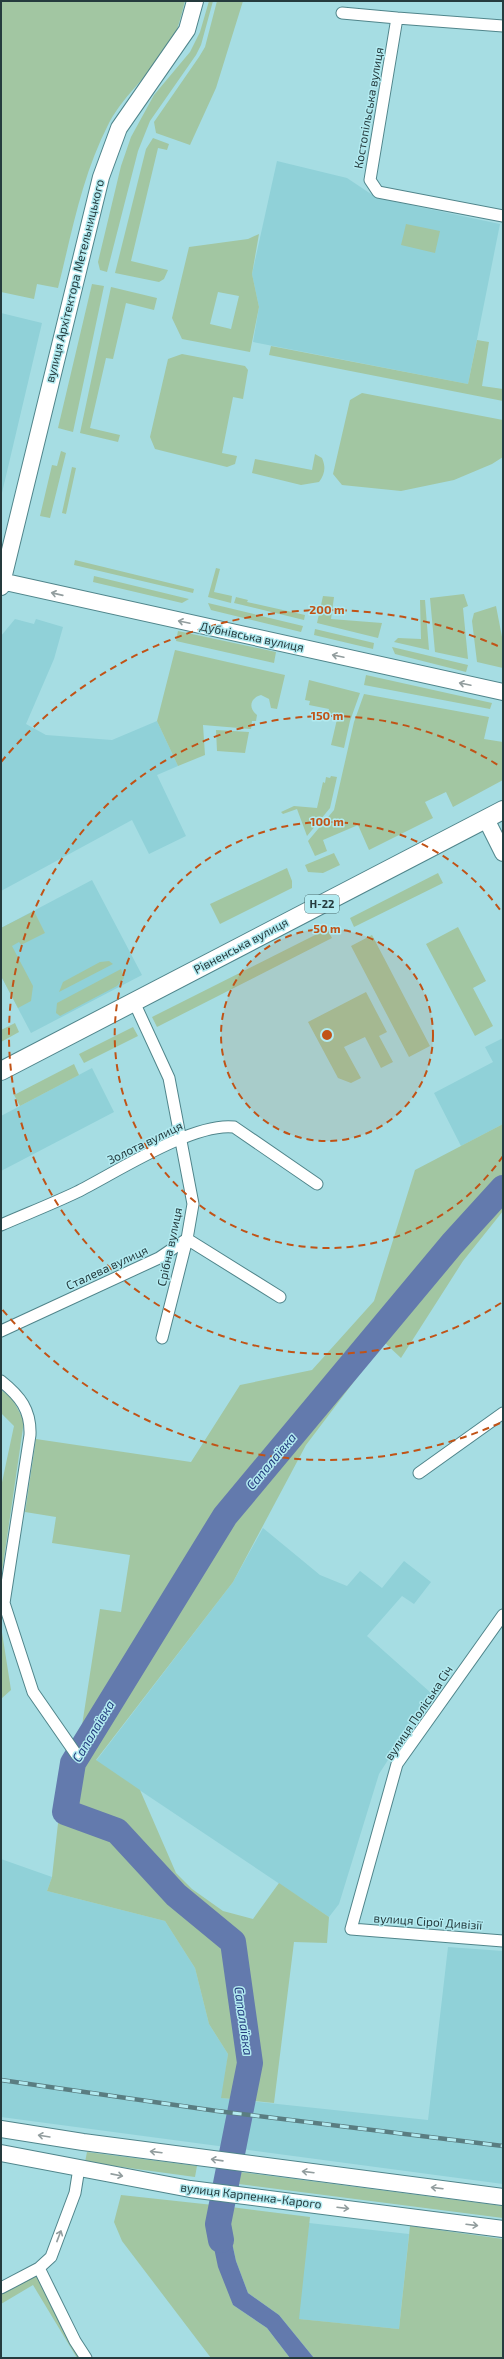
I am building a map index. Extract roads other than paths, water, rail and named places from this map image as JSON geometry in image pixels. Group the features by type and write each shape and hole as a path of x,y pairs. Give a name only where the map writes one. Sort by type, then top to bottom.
{"main road":[{"name":"Рівненська вулиця","path":"1,1071 503,810"}],"street":[{"name":"вулиця Архітектора Метельницького","path":"1,583 101,177 119,128 187,30 195,1"},
{"path":"342,13 503,26"},
{"name":"Костопільська вулиця","path":"397,18 370,180 378,192 503,216"},
{"name":"Дубнівська вулиця","path":"1,583 503,692"},
{"path":"486,819 503,853"},
{"name":"Срібна вулиця","path":"134,1002 169,1078 193,1204 187,1239 162,1338"},
{"name":"Золота вулиця","path":"1,1225 76,1192 181,1137 225,1126 234,1127 317,1184"},
{"path":"187,1239 280,1297"},
{"name":"Сталева вулиця","path":"1,1331 159,1258 187,1239"},
{"path":"1,1381 16,1394 30,1420 30,1435 4,1603 33,1692 76,1754"},
{"path":"419,1473 503,1413"},
{"name":"вулиця Поліська Січ","path":"351,1929 397,1764 503,1615"},
{"name":"вулиця Сірої Дивізії","path":"351,1929 503,1941"},
{"path":"1,2129 83,2142 503,2197"},
{"path":"1,2288 39,2268 51,2257 75,2193 83,2142"},
{"name":"вулиця Карпенка-Карого","path":"1,2154 190,2189 503,2228"},
{"path":"39,2268 75,2341 86,2358"}],"waterway":[{"name":"Сапалаївка","path":"221,2240 218,2224 250,2063 233,1942 176,1895 117,1831 65,1812 73,1763 225,1516 452,1244 503,1188"}],"railway":[{"path":"1,2080 217,2111 503,2146"}]}
